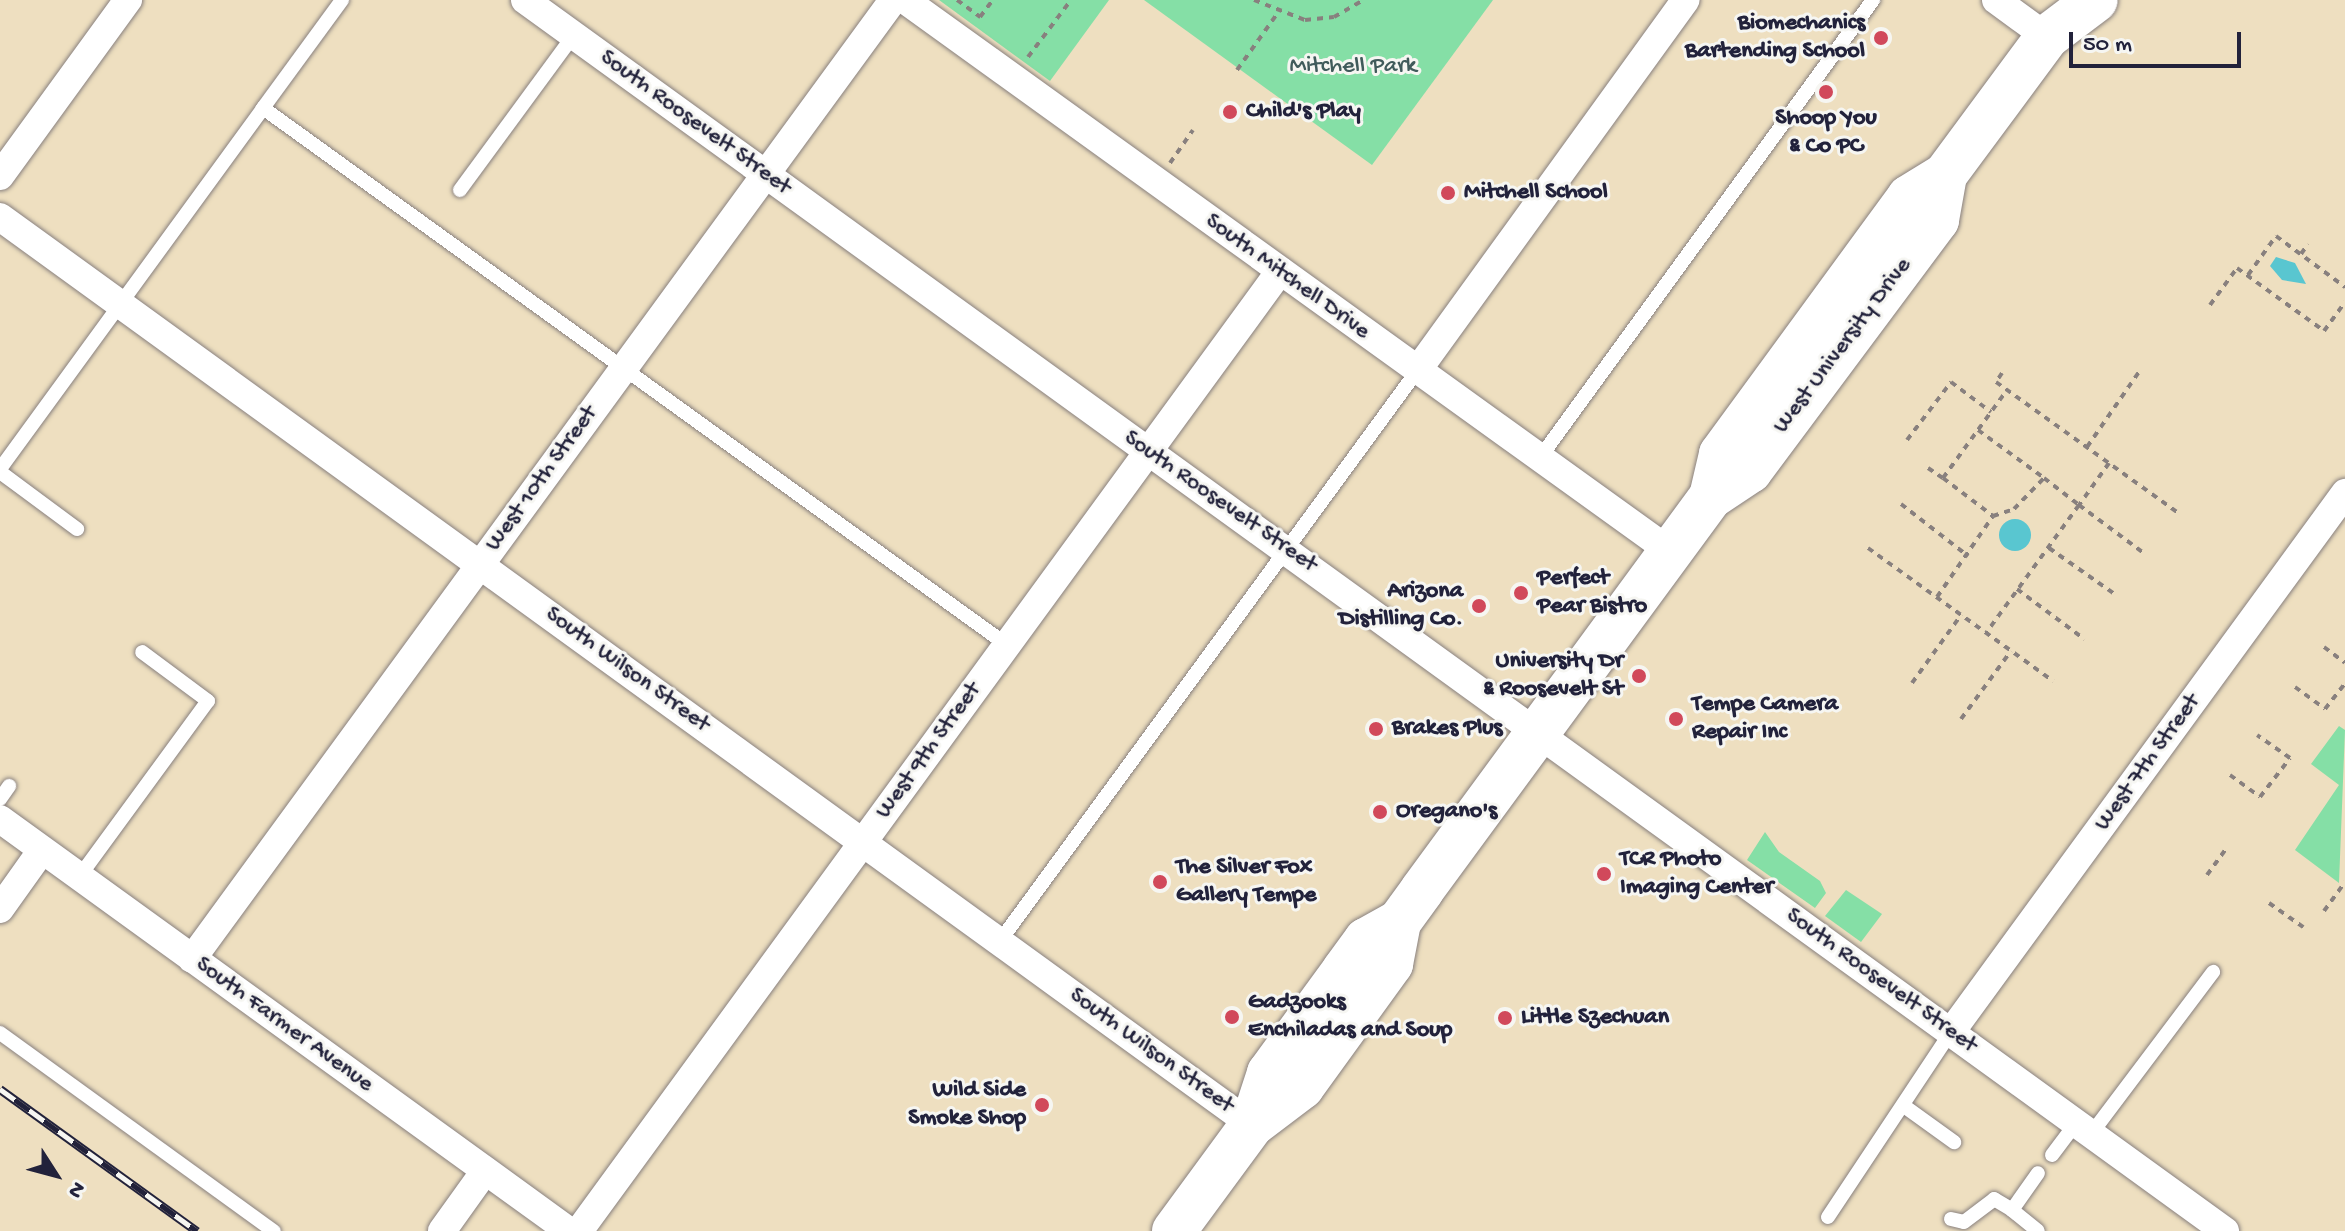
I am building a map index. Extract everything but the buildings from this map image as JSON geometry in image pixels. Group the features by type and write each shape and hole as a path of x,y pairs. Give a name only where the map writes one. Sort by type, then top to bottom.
{"main road":[{"name":"West University Drive","path":"1174,1231 1252,1125 1269,1073 1366,940 1399,922 1671,552 1711,497 1730,441 1909,197 1945,175 2051,18 2096,0"}],"street":[{"path":"0,176 128,0"},
{"name":"South Roosevelt Street","path":"525,0 1540,730 2225,1231"},
{"name":"West 10th Street","path":"192,959 893,0"},
{"name":"South Mitchell Drive","path":"905,0 1671,552"},
{"path":"1417,371 1686,0"},
{"path":"1996,0 2051,18"},
{"name":"South Wilson Street","path":"0,217 1252,1125"},
{"name":"West 9th Street","path":"579,1231 1280,271"},
{"name":"West 7th Street","path":"1951,1032 2345,493"},
{"name":"South Farmer Avenue","path":"0,819 569,1231"},
{"path":"0,909 42,850"},
{"path":"442,1231 485,1171"}],"lane":[{"path":"77,529 0,471 342,0"},
{"path":"1539,459 1873,0"},
{"path":"460,190 574,35"},
{"path":"263,108 1007,645"},
{"path":"1000,941 1417,371"},
{"path":"79,877 208,701 142,652"},
{"path":"0,799 9,786"},
{"path":"2052,1155 2084,1129 2213,972"},
{"path":"1828,1217 1951,1032"},
{"path":"0,1033 274,1231"},
{"path":"1904,1106 1954,1142"},
{"path":"2012,1210 2038,1173"},
{"path":"1951,1219 1964,1222 1988,1200 2012,1210 2038,1231"}],"path":[{"path":"957,0 980,17 993,0"},
{"path":"1013,78 1071,0"},
{"path":"1254,0 1277,14 1334,17 1363,0"},
{"path":"1237,70 1277,14"},
{"path":"1167,168 1193,130"},
{"path":"2248,275 2276,236 2345,287"},
{"path":"2301,254 2308,244"},
{"path":"2210,305 2237,268 2324,331 2345,302"},
{"path":"2087,447 2141,369"},
{"path":"2002,373 1996,382 2177,512"},
{"path":"1907,440 1951,382 1991,412"},
{"path":"1943,478 2007,390"},
{"path":"1978,430 2145,554"},
{"path":"1986,633 2109,463"},
{"path":"1928,468 1993,516"},
{"path":"1937,597 1993,516 2014,509 2044,478"},
{"path":"1901,504 1968,556"},
{"path":"2049,547 2116,595"},
{"path":"1868,548 2053,681"},
{"path":"2017,589 2084,639"},
{"path":"1912,683 1961,615"},
{"path":"2324,647 2345,663"},
{"path":"1961,719 2011,651"},
{"path":"2295,687 2325,709 2345,683"},
{"path":"2230,775 2260,797 2290,758 2257,735"},
{"path":"2207,875 2227,847"},
{"path":"2324,911 2345,882"},
{"path":"2269,903 2303,927"}],"green space":[{"path":"939,0 1109,0 1050,81"},
{"name":"Mitchell Park","path":"1144,0 1493,0 1372,165"},
{"path":"2339,726 2345,730 2339,883 2295,850 2339,785 2311,764"},
{"path":"1765,832 1779,852 1820,881 1826,893 1815,908 1747,860"},
{"path":"1846,890 1882,914 1861,942 1825,916"}],"water":[{"path":"2276,257 2295,263 2306,284 2282,280 2270,266"},
{"path":"2015,519 2027,523 2031,535 2027,547 2015,551 2003,547 1999,535 2003,523"}],"railway":[{"path":"0,1089 197,1231"}],"place":[{"name":"Biomechanics Bartending School","path":"1881,38"},
{"name":"Shoop You & Co PC","path":"1826,92"},
{"name":"Child's Play","path":"1230,112"},
{"name":"Mitchell School","path":"1448,193"},
{"name":"Perfect Pear Bistro","path":"1521,593"},
{"name":"Arizona Distilling Co.","path":"1479,606"},
{"name":"University Dr & Roosevelt St","path":"1639,676"},
{"name":"Tempe Camera Repair Inc","path":"1676,719"},
{"name":"Brakes Plus","path":"1376,729"},
{"name":"Oregano's","path":"1380,812"},
{"name":"TCR Photo Imaging Center","path":"1604,874"},
{"name":"The Silver Fox Gallery Tempe","path":"1160,882"},
{"name":"Gadzooks Enchiladas and Soup","path":"1232,1017"},
{"name":"Little Szechuan","path":"1505,1018"},
{"name":"Wild Side Smoke Shop","path":"1042,1105"}]}
